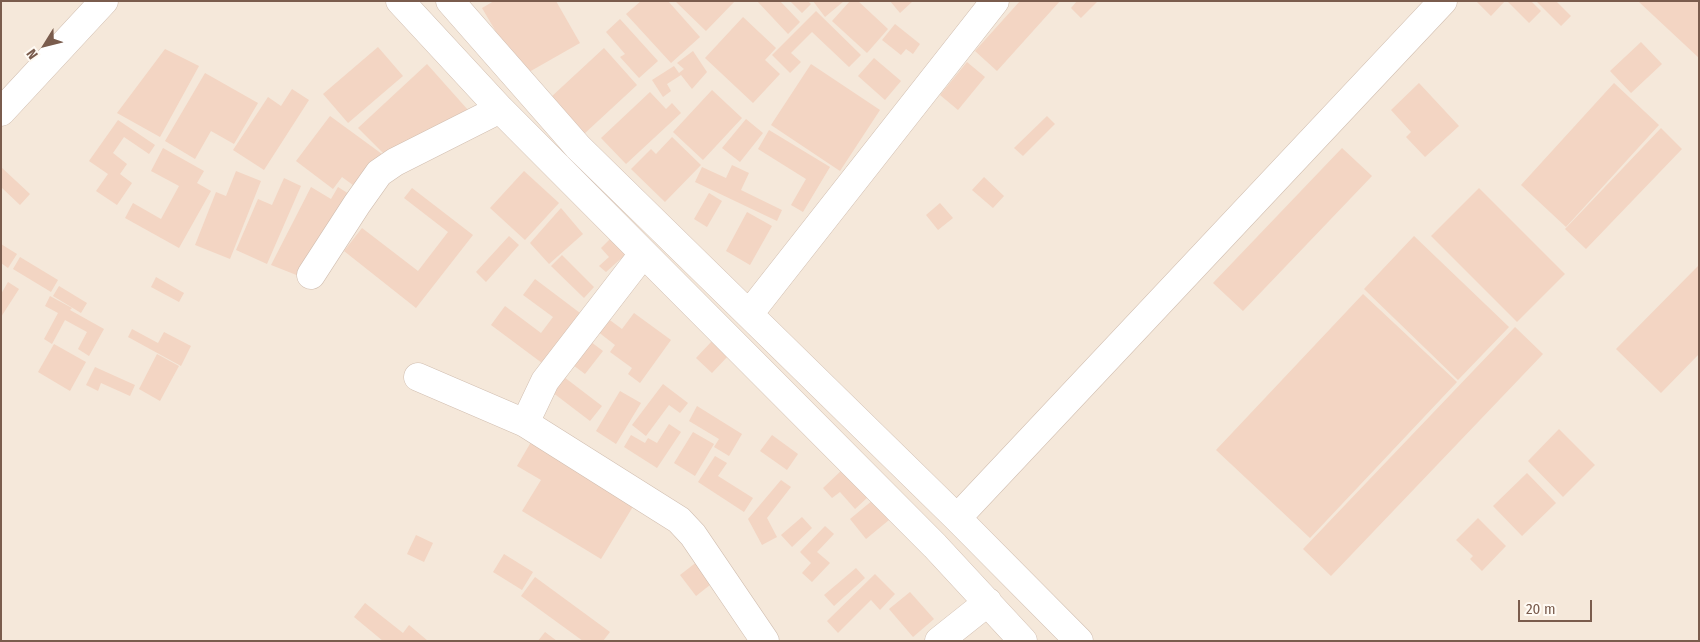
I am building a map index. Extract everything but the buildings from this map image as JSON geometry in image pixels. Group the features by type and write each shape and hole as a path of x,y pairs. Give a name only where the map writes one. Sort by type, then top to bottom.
{"street":[{"path":"1,112 104,1"},
{"path":"400,1 500,109 929,539 1023,641"},
{"path":"450,1 578,147 958,518 1079,641"},
{"path":"749,314 995,1"},
{"path":"958,518 1443,1"},
{"path":"311,275 379,173 395,162 500,109"},
{"path":"525,423 545,381 643,254"},
{"path":"418,377 525,423 680,520 765,641"},
{"path":"939,641 988,602"}],"shaded area":[{"path":"1,1 1699,1 1699,641 1,641"}]}
